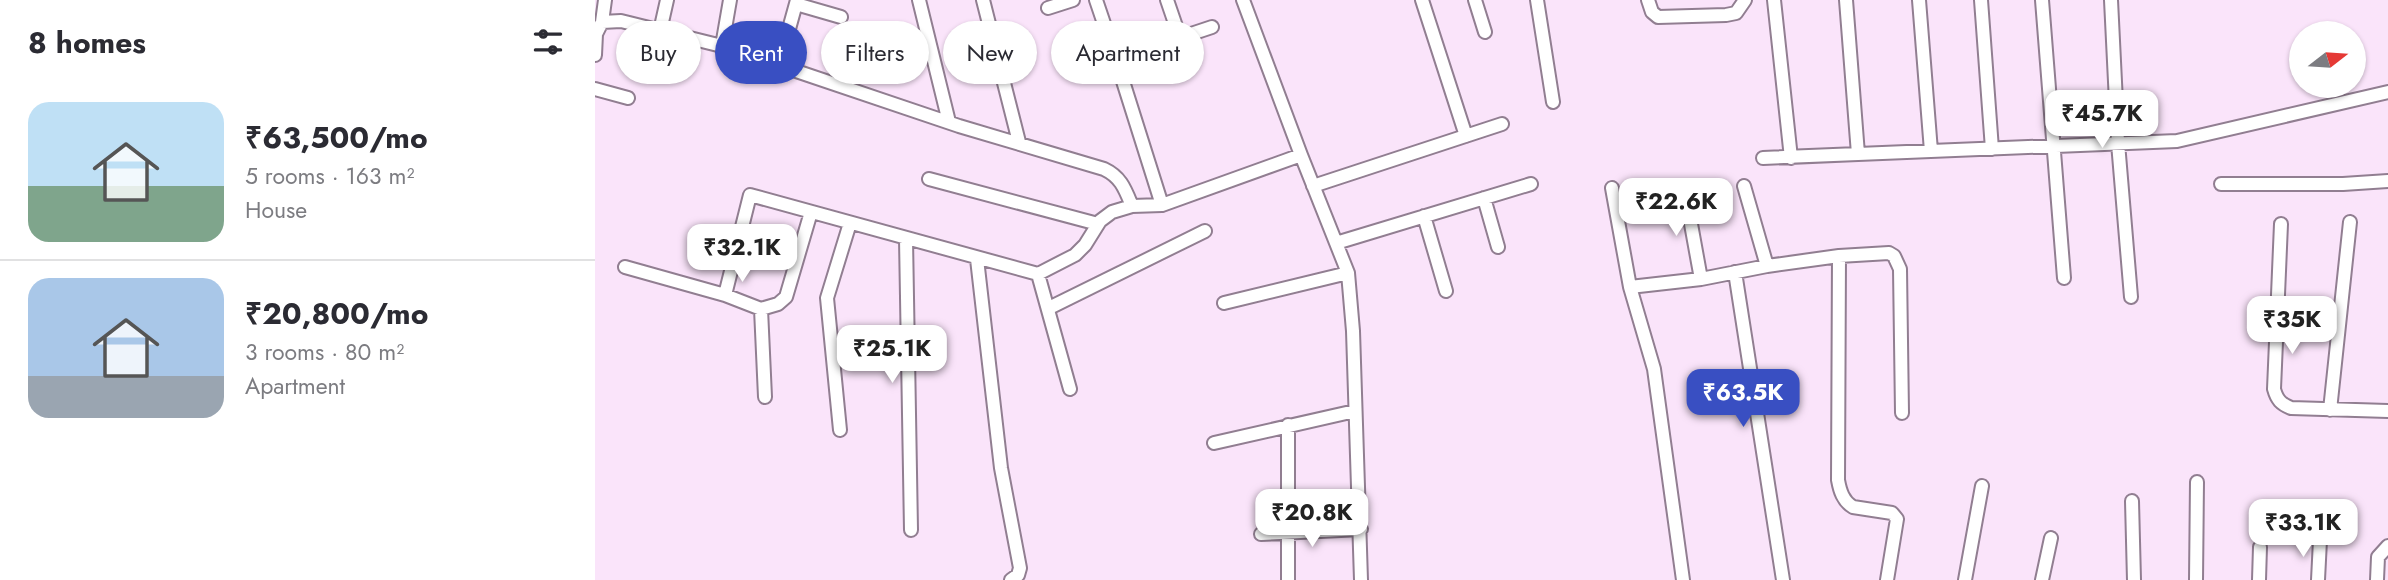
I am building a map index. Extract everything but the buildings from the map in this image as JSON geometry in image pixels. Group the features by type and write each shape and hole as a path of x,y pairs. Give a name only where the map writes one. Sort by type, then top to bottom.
{"street":[{"path":"595,55 596,34 602,22 605,0"},
{"path":"662,21 667,0"},
{"path":"726,21 730,0"},
{"path":"919,0 950,122"},
{"path":"983,0 1019,142"},
{"path":"1048,8 1073,0"},
{"path":"1096,0 1103,21"},
{"path":"1167,0 1174,21"},
{"path":"1244,0 1348,273 1353,331 1361,580"},
{"path":"1422,0 1466,136"},
{"path":"1475,0 1485,32"},
{"path":"1538,0 1553,102"},
{"path":"1649,0 1652,12 1658,17 1726,15 1736,13 1745,0"},
{"path":"1774,0 1791,158"},
{"path":"1846,0 1858,155"},
{"path":"1919,0 1931,151"},
{"path":"1981,0 1992,149"},
{"path":"2042,0 2064,278"},
{"path":"2111,0 2118,143 2131,297"},
{"path":"792,21 797,2 841,17"},
{"path":"602,22 616,21"},
{"path":"1204,30 1212,27"},
{"path":"807,74 1104,169 1116,175 1132,206"},
{"path":"1124,84 1162,205"},
{"path":"595,89 628,97"},
{"path":"1763,158 2177,142 2388,92"},
{"path":"1313,186 1502,124"},
{"path":"725,295 750,195 1038,274 1075,255 1098,224 1112,212 1132,206 1162,205 1301,155"},
{"path":"929,179 1098,224"},
{"path":"2221,184 2343,184 2388,181"},
{"path":"1336,243 1531,184"},
{"path":"1744,186 1767,266"},
{"path":"1612,188 1630,286 1654,369 1683,580"},
{"path":"1685,191 1701,279"},
{"path":"1484,198 1498,247"},
{"path":"625,267 725,295 761,309 778,304 786,297 811,212"},
{"path":"1424,216 1446,291"},
{"path":"2330,410 2350,222"},
{"path":"840,430 827,298 850,223"},
{"path":"2280,224 2274,389 2277,398 2291,408 2388,411"},
{"path":"1049,308 1205,232"},
{"path":"906,239 911,530"},
{"path":"1630,286 1701,279 1839,256 1889,253 1898,261 1902,413"},
{"path":"1839,256 1838,480 1848,505 1892,513 1897,519 1887,580"},
{"path":"977,259 1001,468 1020,568 1018,575 1011,580"},
{"path":"1735,272 1783,580"},
{"path":"1224,303 1348,273"},
{"path":"1038,274 1070,389"},
{"path":"761,309 765,397"},
{"path":"1214,443 1355,411"},
{"path":"1288,425 1288,580"},
{"path":"2196,580 2197,482"},
{"path":"1965,580 1982,486"},
{"path":"2132,501 2134,580"},
{"path":"1261,534 1361,529"},
{"path":"2042,580 2051,538"},
{"path":"2318,580 2320,540"},
{"path":"2378,580 2378,557 2388,546"},
{"path":"2259,580 2260,547"}]}
